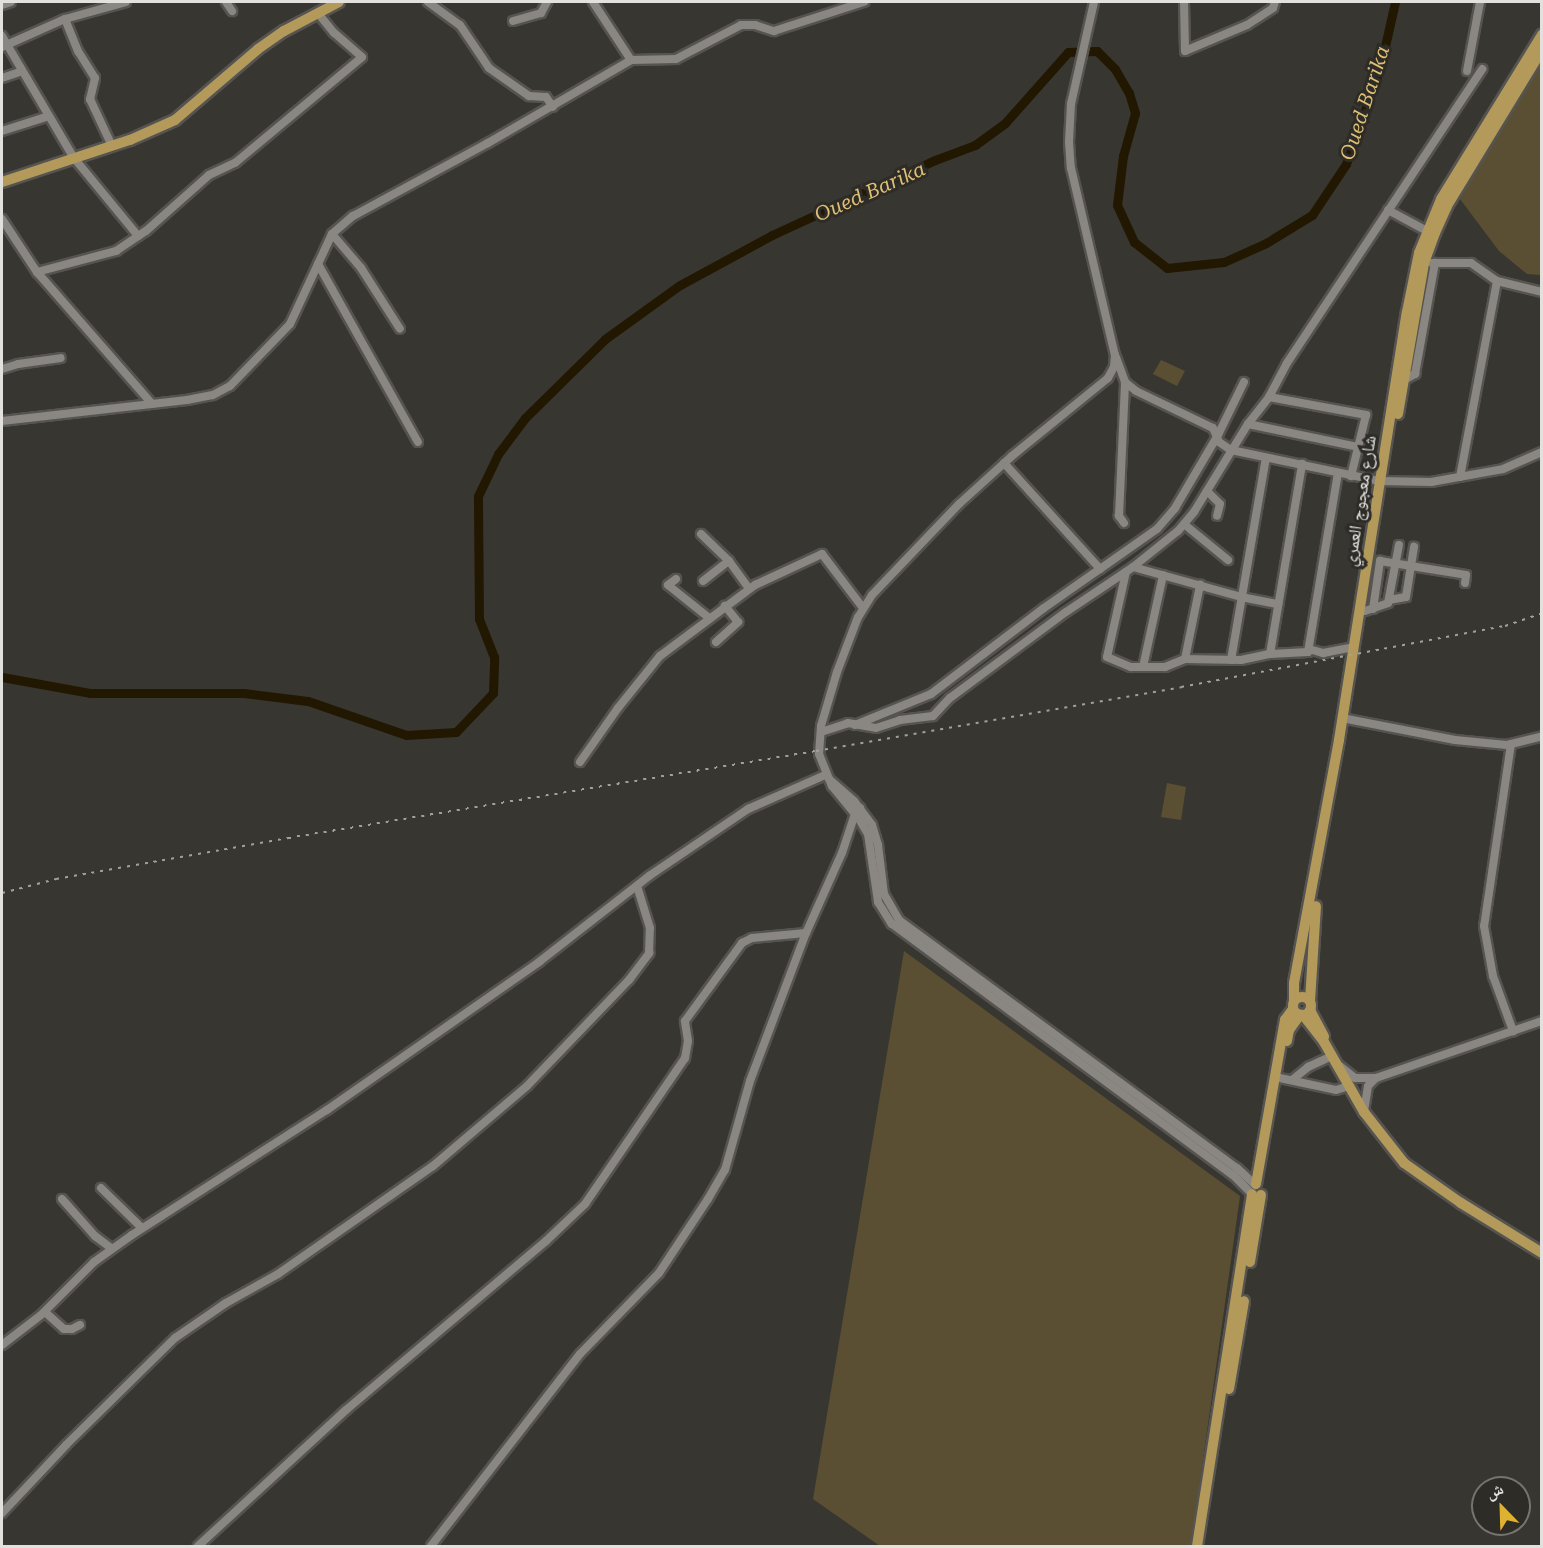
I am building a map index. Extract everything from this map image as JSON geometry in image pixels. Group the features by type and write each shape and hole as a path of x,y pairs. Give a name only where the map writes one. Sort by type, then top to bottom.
{"main road":[{"path":"2,182 112,146 175,120 284,30 339,2"},
{"name":"شارع معجوج العمري","path":"1302,1008 1318,892 1347,719 1369,610 1409,301 1419,253 1441,199 1542,35"},
{"name":"شارع معجوج العمري","path":"1302,1008 1294,983 1384,481 1430,263 1448,206 1542,50"},
{"path":"1277,1077 1290,1030 1302,1008"},
{"path":"1302,1008 1364,1112 1404,1162 1461,1203 1542,1253"},
{"path":"1203,1546 1256,1190 1285,1020 1302,1008"},
{"path":"1197,1546 1211,1482"}],"street":[{"path":"2,5 11,2"},
{"path":"5,46 65,19 126,2"},
{"path":"226,2 232,11"},
{"path":"428,2 460,25 489,68 529,96 546,97 553,106"},
{"path":"513,21 541,13 547,2"},
{"path":"593,2 631,60"},
{"path":"2,421 213,395 230,386 290,324 332,234 353,216 553,106 631,60 676,59 741,25 755,25 774,31 837,6 864,2"},
{"path":"1094,2 1071,104 1071,168 1115,355 1125,382 1119,516 1124,523"},
{"path":"1184,2 1185,51 1247,25 1273,8 1275,2"},
{"path":"1467,71 1480,2"},
{"path":"37,272 116,251 138,236 209,175 235,163 363,57 334,33 318,13"},
{"path":"65,19 78,51 95,78 90,99 112,146"},
{"path":"2,36 5,46 74,158 138,236"},
{"path":"821,732 848,723 876,728 900,720 933,716 950,698 1066,612 1130,569 1184,524 1248,424 1269,397 1287,363 1482,69"},
{"path":"2,78 22,71"},
{"path":"2,131 49,116"},
{"path":"1388,210 1427,231"},
{"path":"2,219 37,272 152,404"},
{"path":"332,234 361,268 400,329"},
{"path":"1430,263 1471,263 1497,281 1542,292"},
{"path":"318,264 418,442"},
{"path":"1460,477 1497,281"},
{"path":"1115,355 1114,367 1108,378 1004,463 907,557 863,608 837,672 821,732 819,754 826,777 840,787 858,811 870,840 878,902 892,924 1256,1190"},
{"path":"2,369 18,364 61,358"},
{"path":"1125,382 1136,391 1213,428 1218,439 1231,450 1351,476 1384,481 1431,482 1503,469 1542,453"},
{"path":"855,725 931,694 1044,608 1157,529 1175,508 1218,439 1244,382"},
{"path":"1269,397 1366,415 1351,476"},
{"path":"1248,424 1358,447"},
{"path":"1231,660 1266,458"},
{"path":"1004,463 1100,569"},
{"path":"1270,654 1302,464"},
{"path":"1130,569 1107,657 1131,667 1165,667 1185,659 1231,660 1270,654 1308,652 1338,473"},
{"path":"1207,491 1220,504 1217,516"},
{"path":"1184,524 1228,560"},
{"path":"701,534 729,561 749,589"},
{"path":"1369,610 1388,603 1399,545"},
{"path":"1389,600 1406,597 1414,547"},
{"path":"580,762 618,708 660,656 749,589 822,554 863,608"},
{"path":"703,581 729,561"},
{"path":"1369,610 1380,561 1466,575 1465,584"},
{"path":"1130,569 1163,575 1241,597 1278,603"},
{"path":"1143,667 1163,575"},
{"path":"676,579 668,585 709,618"},
{"path":"1185,659 1200,585"},
{"path":"716,642 738,622 725,606"},
{"path":"1309,649 1323,653 1353,647"},
{"path":"1347,719 1455,740 1511,744 1542,736"},
{"path":"1511,744 1484,926 1493,976 1513,1031"},
{"path":"2,1345 45,1312 94,1262 112,1249 327,1110 539,962 637,886 748,809 826,777"},
{"path":"431,1546 580,1354 659,1273 725,1170 750,1081 806,933 858,811"},
{"path":"2,1513 66,1445 176,1338 226,1303 278,1274 433,1166 528,1086 629,980 649,953 650,928 637,886"},
{"path":"198,1546 345,1410 546,1241 585,1204 685,1058 688,1041 685,1021 742,943 752,938 806,933"},
{"path":"1292,1080 1308,1066 1335,1060 1355,1078 1376,1078 1542,1021"},
{"path":"1277,1077 1336,1090 1349,1086"},
{"path":"1364,1112 1368,1086 1376,1078"},
{"path":"101,1188 142,1228"},
{"path":"62,1199 95,1236 112,1249"},
{"path":"45,1312 64,1329 72,1329 80,1324"}],"shaded area":[{"path":"1541,62 1541,275 1527,274 1499,251 1460,199"},
{"path":"1161,360 1185,371 1177,386 1153,374"},
{"path":"1167,783 1186,787 1181,820 1161,817"},
{"path":"904,951 1240,1196 1191,1546 880,1546 813,1499"}],"waterway":[{"name":"Oued Barika","path":"2,677 90,693 244,693 308,701 406,735 456,732 493,693 494,657 479,619 478,496 498,454 525,418 605,339 680,285 772,235 935,160 975,145 1005,123 1068,52 1097,51 1115,69 1129,93 1135,113 1123,156 1117,205 1134,242 1167,268 1224,262 1266,243 1312,215 1346,164 1380,68 1395,2"}],"railway":[{"path":"2,893 56,879 288,838 816,751 1181,687 1505,626 1542,613"}]}
